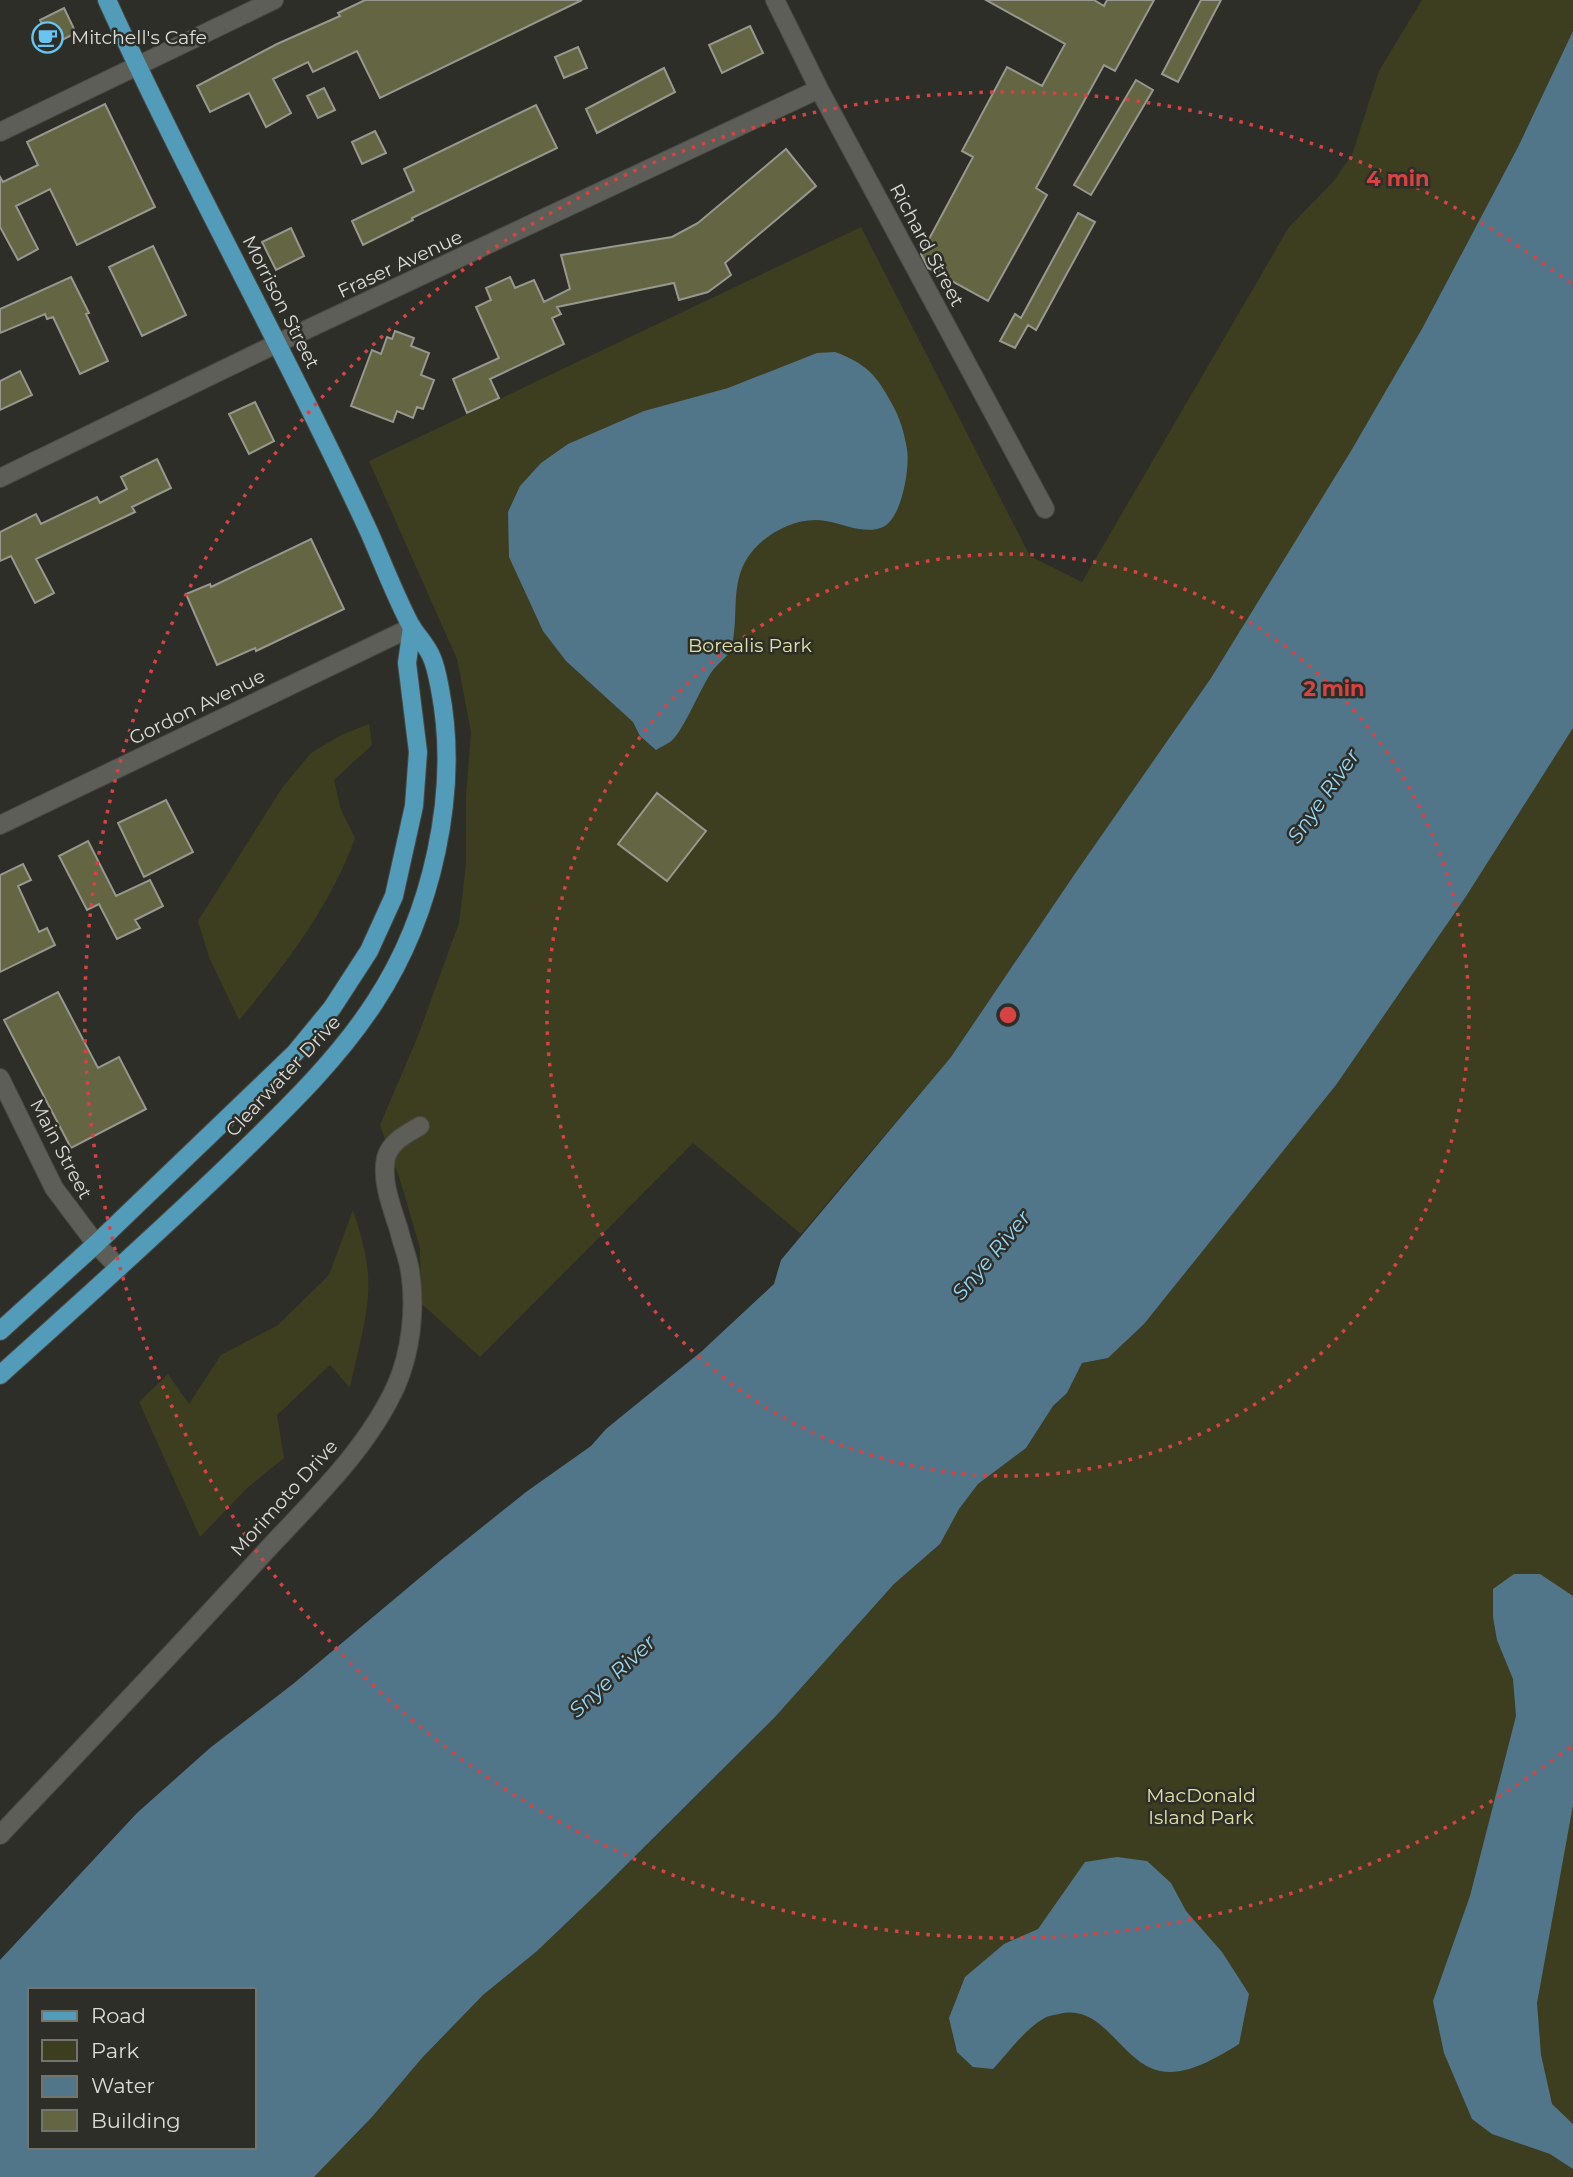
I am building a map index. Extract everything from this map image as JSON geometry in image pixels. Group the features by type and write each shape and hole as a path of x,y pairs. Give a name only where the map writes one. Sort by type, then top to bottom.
{"main road":[{"name":"Morrison Street","path":"107,0 137,66 328,442 412,627"},
{"name":"Clearwater Drive","path":"0,1331 96,1244 314,1032 352,979 375,939 394,896 410,834 418,752 407,663 412,627"},
{"name":"Clearwater Drive","path":"0,1376 209,1184 330,1061 376,1000 398,959 428,884 445,789 446,734 440,688 432,655 412,627"}],"street":[{"path":"0,132 274,0"},
{"name":"Richard Street","path":"775,0 819,89 1045,509"},
{"name":"Fraser Avenue","path":"0,478 278,343 819,89"},
{"name":"Gordon Avenue","path":"0,825 412,627"},
{"name":"Main Street","path":"0,1078 54,1188 96,1244 118,1268"},
{"name":"Morimoto Drive","path":"0,1835 345,1465 380,1416 397,1384 407,1349 411,1321 410,1272 384,1174 387,1156 399,1138 419,1126"}],"green space":[{"name":"Borealis Park","path":"1422,0 1573,0 1573,31 1518,147 1423,327 1352,451 1211,678 951,1057 801,1234 693,1143 480,1357 421,1303 420,1248 380,1125 418,1036 459,923 466,865 466,797 471,732 457,659 369,461 861,227 1030,556 1082,582 1289,227 1333,182 1352,155 1379,71"},
{"path":"369,724 372,745 334,780 341,810 355,838 345,863 305,934 239,1020 209,957 198,921 282,788 311,753 341,735"},
{"name":"MacDonald Island Park","path":"1573,728 1573,2177 314,2177 483,1995 537,1951 602,1889 775,1717 894,1584 940,1544 959,1509 978,1484 1026,1448 1053,1406 1067,1393 1082,1363 1108,1358 1144,1324 1336,1085 1465,898"},
{"path":"353,1210 364,1250 368,1288 350,1388 330,1365 277,1415 284,1458 247,1488 200,1537 139,1402 168,1374 189,1404 221,1355 278,1325 329,1275"}],"water":[{"name":"Snye River","path":"1573,31 1573,728 1465,898 1336,1085 1144,1324 1108,1358 1082,1363 1067,1393 1053,1406 1026,1448 978,1484 959,1509 940,1544 894,1584 775,1717 602,1889 537,1951 483,1995 314,2177 0,2177 0,1960 137,1813 210,1748 293,1684 526,1492 591,1446 606,1429 702,1351 774,1284 781,1260 951,1057 1211,678 1351,451 1423,327 1518,147"},
{"path":"835,352 869,371 895,409 908,457 900,503 890,522 883,527 869,530 826,521 804,521 782,528 755,549 742,567 739,578 731,649 708,677 675,737 656,750 640,736 633,722 566,661 543,631 509,557 508,512 520,486 541,463 568,444 644,411 728,388 817,353"},
{"path":"1514,1574 1540,1574 1573,1596 1573,1805 1537,2003 1541,2055 1552,2104 1573,2124 1573,2169 1550,2154 1492,2134 1472,2119 1444,2053 1433,2001 1470,1896 1516,1716 1513,1679 1497,1640 1493,1617 1493,1589"},
{"path":"1117,1857 1147,1861 1171,1883 1186,1911 1222,1952 1249,1994 1239,2044 1198,2066 1164,2072 1141,2062 1109,2032 1086,2016 1074,2013 1059,2014 1049,2016 1036,2024 993,2069 973,2067 957,2052 949,2018 965,1977 1004,1944 1038,1929 1085,1862"}],"building":[{"path":"365,0 582,0 380,98 357,51 313,72 308,62 273,79 291,113 266,127 249,93 210,112 197,86 277,44 340,16 338,13"},
{"path":"986,0 1094,0 1104,6 1107,0 1154,0 1115,71 1104,65 1036,188 1047,195 988,301 928,268 921,254 973,157 962,151 1007,67 1042,86 1065,44"},
{"path":"1201,0 1221,0 1178,82 1162,74"},
{"path":"64,8 76,33 52,45 40,20"},
{"path":"750,26 763,53 722,73 709,45"},
{"path":"578,47 587,68 564,78 555,57"},
{"path":"664,68 675,92 597,133 586,109"},
{"path":"1136,80 1153,90 1091,195 1074,185"},
{"path":"324,88 335,110 318,118 307,96"},
{"path":"105,104 155,207 77,245 50,189 16,206 38,249 18,260 0,227 0,177 3,182 38,165 27,142"},
{"path":"536,105 557,148 412,218 413,220 363,245 352,221 414,191 404,169"},
{"path":"375,131 386,153 362,164 352,142"},
{"path":"786,149 816,186 725,263 731,275 708,292 679,300 674,283 557,307 561,314 552,318 564,344 490,379 499,398 467,413 453,379 499,358 476,307 491,300 486,288 510,277 515,288 534,280 544,302 570,289 561,255 672,237 698,223"},
{"path":"1078,213 1095,222 1036,330 1028,325 1015,348 1000,341 1015,314 1021,318"},
{"path":"291,228 304,256 276,270 262,242"},
{"path":"153,246 186,315 142,336 109,267"},
{"path":"71,277 108,361 80,374 53,317 47,319 45,314 0,333 0,309"},
{"path":"395,331 414,338 411,346 429,353 421,375 434,380 423,409 417,407 413,418 397,411 393,422 351,406 372,350 381,354 387,337 392,339"},
{"path":"20,371 32,395 0,410 0,381"},
{"path":"255,402 274,441 249,454 229,414"},
{"path":"157,459 171,488 132,507 135,512 36,559 54,593 35,603 11,556 0,561 0,532 36,514 41,524 97,497 100,503 127,489 121,477"},
{"path":"311,539 344,609 256,651 255,648 217,665 186,594 210,584 211,587"},
{"path":"657,793 706,831 667,881 618,844"},
{"path":"166,800 193,852 144,877 118,823"},
{"path":"88,841 116,896 150,880 163,906 135,920 140,928 117,939 99,904 87,910 59,856"},
{"path":"23,864 31,880 18,886 39,932 47,928 55,945 0,972 0,875"},
{"path":"58,992 98,1068 119,1057 146,1109 71,1148 4,1020"}],"place":[{"name":"Mitchell's Cafe","path":"48,37"}]}
